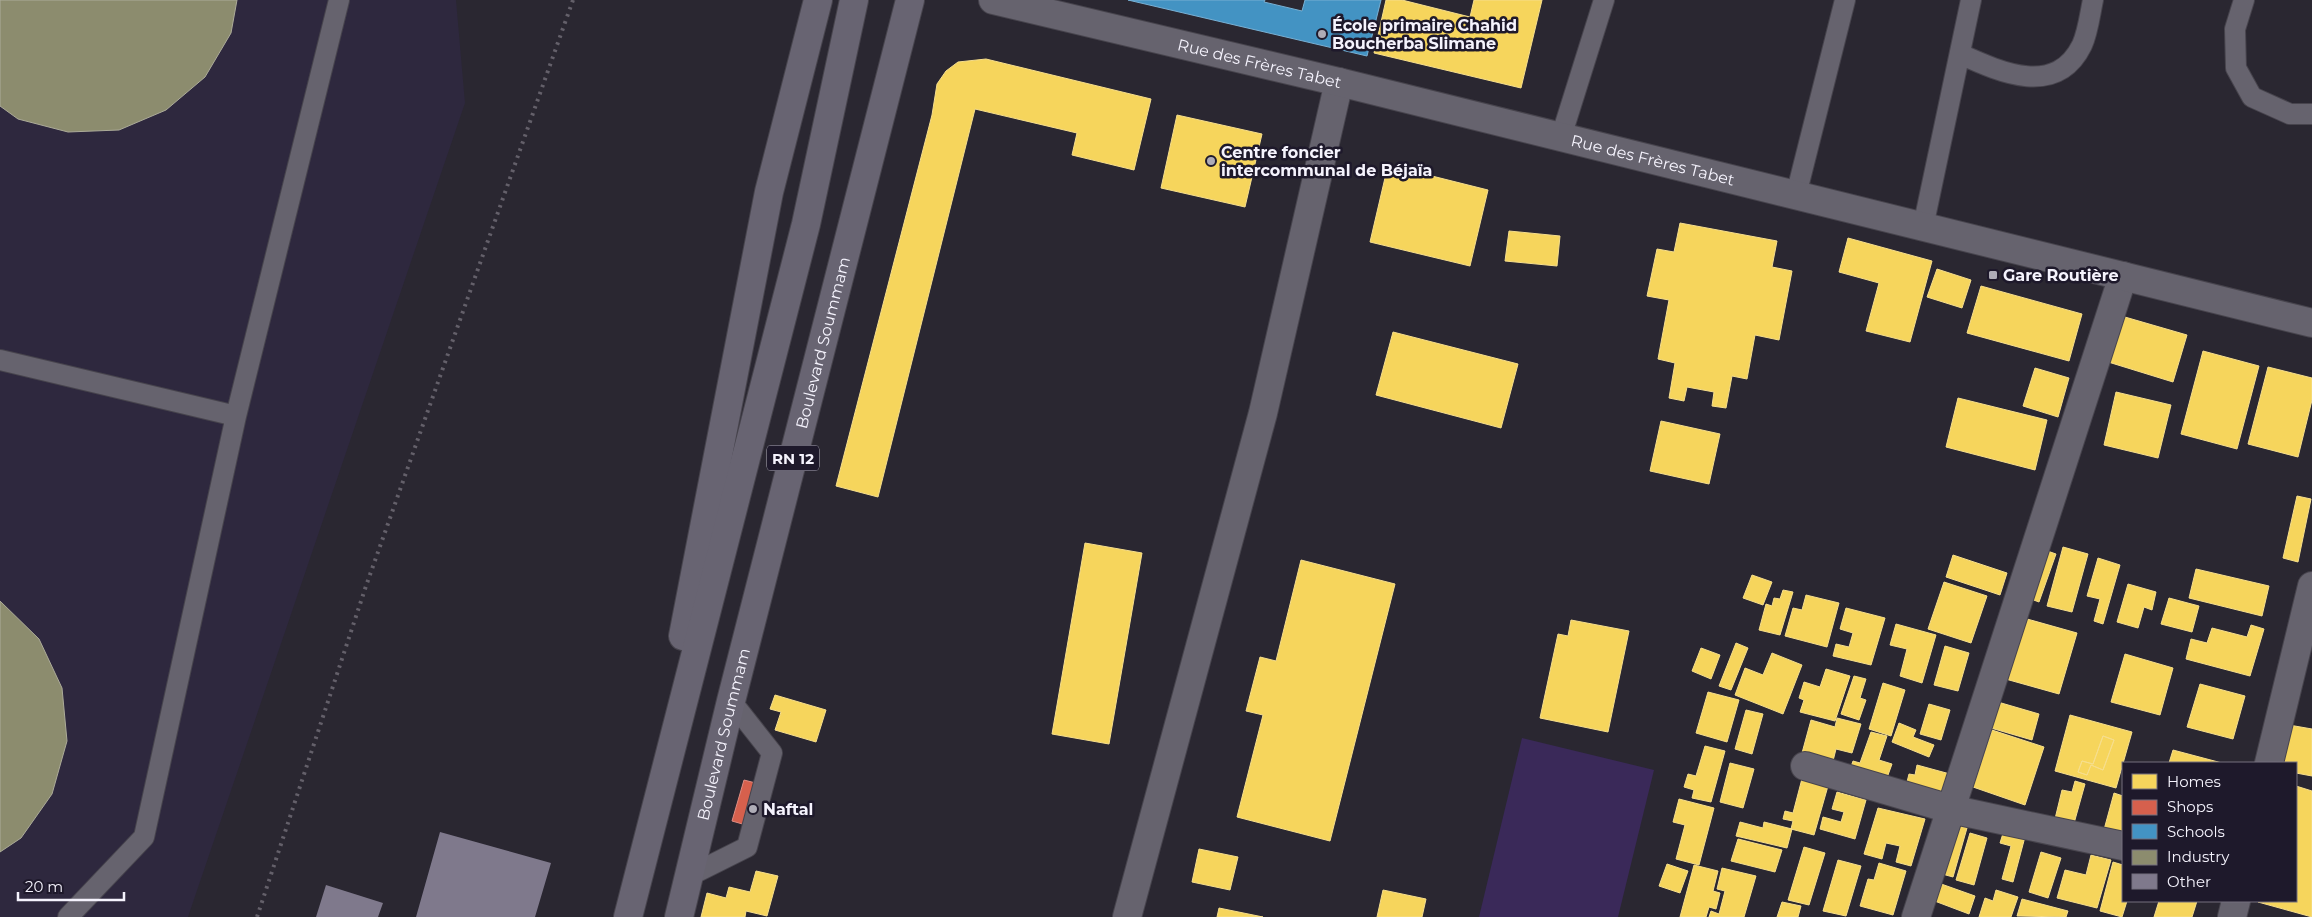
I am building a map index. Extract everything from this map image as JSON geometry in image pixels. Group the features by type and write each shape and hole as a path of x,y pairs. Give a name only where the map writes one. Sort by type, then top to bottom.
{"main road":[{"path":"629,916 769,192 818,0"},
{"name":"RN 12","path":"629,916 806,224 854,0"},
{"name":"Boulevard Soummam","path":"679,917 731,701 910,0"}],"street":[{"name":"Rue des Frères Tabet","path":"993,0 1339,82 2312,323"},
{"path":"1127,917 1263,413 1339,82"},
{"path":"1916,917 2123,276"},
{"path":"2269,762 2305,649 2312,586"},
{"path":"1805,766 1950,809 2122,846"},
{"path":"2232,917 2236,902"}],"lane":[{"path":"68,917 144,837 236,416 339,0"},
{"path":"1561,137 1604,0"},
{"path":"1796,195 1845,0"},
{"path":"1923,227 1971,0"},
{"path":"1960,54 1999,71 2037,78 2064,70 2082,45 2093,0"},
{"path":"2244,0 2235,29 2236,68 2252,97 2290,114 2312,114"},
{"path":"0,360 236,416"},
{"path":"689,876 731,854 763,739 731,701"}],"shaded area":[{"path":"0,0 456,0 465,103 188,917 0,917"},
{"path":"1522,738 1654,770 1618,917 1479,917"}],"building: Homes":[{"path":"1386,0 1402,0 1470,17 1474,0 1542,0 1521,88 1374,53"},
{"path":"986,59 1151,99 1134,170 1072,155 1077,133 975,109 878,497 836,486 932,115 937,84 946,71 958,62"},
{"name":"Centre foncier intercommunal de Béjaïa","path":"1177,115 1262,134 1245,207 1161,188"},
{"path":"1388,165 1488,190 1470,266 1370,242"},
{"path":"1680,223 1777,241 1772,267 1792,271 1779,340 1755,335 1747,379 1732,376 1726,408 1712,406 1714,392 1687,387 1684,401 1669,398 1675,363 1658,359 1669,300 1647,296 1657,249 1674,252"},
{"path":"1509,231 1560,236 1557,266 1505,261"},
{"path":"1848,238 1932,261 1910,342 1866,331 1879,283 1839,272"},
{"path":"1937,269 1971,280 1962,308 1927,297"},
{"path":"1981,286 2082,314 2069,361 1967,333"},
{"path":"2118,315 2187,335 2173,382 2105,361"},
{"path":"1393,332 1518,364 1501,428 1376,395"},
{"path":"2203,351 2259,366 2237,449 2181,434"},
{"path":"2268,367 2312,378 2312,400 2298,457 2248,444"},
{"path":"2035,368 2069,378 2058,417 2023,406"},
{"path":"2116,392 2171,405 2158,458 2104,445"},
{"path":"1958,398 2047,420 2035,470 1946,447"},
{"path":"1661,421 1720,434 1709,484 1650,471"},
{"path":"2297,496 2311,499 2298,562 2283,558"},
{"path":"1085,543 1142,553 1109,744 1052,734"},
{"path":"2063,547 2088,554 2072,612 2047,606"},
{"path":"2039,548 2056,554 2039,602 2023,596"},
{"path":"1953,555 2007,573 2000,595 1946,577"},
{"path":"2098,558 2120,565 2103,624 2094,621 2100,599 2087,596"},
{"path":"1301,560 1395,584 1330,841 1237,817 1263,715 1246,711 1260,657 1276,661"},
{"path":"2196,569 2269,586 2262,616 2189,598"},
{"path":"1752,575 1772,582 1763,605 1743,598"},
{"path":"1944,582 1987,596 1971,643 1928,629"},
{"path":"2128,584 2156,592 2152,610 2144,607 2138,628 2117,622"},
{"path":"1783,590 1793,592 1780,635 1759,630 1766,604 1772,606 1774,598 1780,599"},
{"path":"1806,595 1839,603 1827,647 1785,636 1793,608 1802,610"},
{"path":"2169,598 2199,606 2192,632 2161,624"},
{"path":"1846,608 1885,618 1871,665 1833,656 1836,644 1849,647 1853,633 1840,629"},
{"path":"2020,617 2077,633 2059,694 2002,678"},
{"path":"1571,620 1629,631 1608,732 1540,718 1558,634 1568,636"},
{"path":"1896,624 1936,635 1922,683 1900,676 1907,649 1890,645"},
{"path":"2251,625 2264,629 2250,676 2186,659 2191,639 2207,643 2212,628 2247,637"},
{"path":"1736,643 1748,648 1731,690 1719,686"},
{"path":"1945,646 1969,653 1958,691 1934,685"},
{"path":"1701,648 1720,655 1711,679 1692,671"},
{"path":"1772,653 1802,665 1783,714 1735,695 1745,668 1763,675"},
{"path":"2125,654 2173,668 2160,715 2111,702"},
{"path":"1826,669 1850,676 1835,721 1800,712 1804,700 1799,698 1804,682 1820,687"},
{"path":"1854,676 1866,679 1860,698 1866,700 1859,720 1841,714"},
{"path":"1883,683 1905,690 1891,736 1869,729"},
{"path":"2200,684 2245,696 2233,739 2187,727"},
{"path":"1708,692 1739,700 1727,742 1696,733"},
{"path":"775,695 826,710 816,742 775,730 781,712 770,709"},
{"path":"1991,700 2039,714 2032,740 1984,726"},
{"path":"1929,704 1950,710 1941,740 1920,734"},
{"path":"1746,710 1763,714 1752,754 1735,749"},
{"path":"2070,715 2132,732 2116,788 2055,771","holes":["2103,736 2114,740 2103,770 2091,765 2087,775 2078,772 2082,761 2093,764"]},
{"path":"1837,718 1861,724 1852,753 1836,749 1833,761 1802,753 1811,720 1835,727"},
{"path":"1899,723 1916,730 1913,737 1934,745 1929,757 1892,742"},
{"path":"2289,725 2312,729 2312,776 2297,773 2297,762 2282,762"},
{"path":"1992,730 2044,747 2025,805 1973,787"},
{"path":"1871,732 1887,736 1879,760 1892,764 1884,786 1848,775 1853,761 1860,763"},
{"path":"2103,736 2114,740 2103,770 2091,765 2087,775 2078,772 2082,761 2093,764"},
{"path":"1705,746 1725,751 1711,802 1692,798 1694,790 1684,787 1688,774 1696,776"},
{"path":"2173,750 2218,762 2169,762"},
{"path":"1730,763 1754,769 1743,808 1720,802"},
{"path":"1917,765 1950,774 1943,800 1905,790 1909,774 1915,775"},
{"path":"1804,771 1830,779 1814,835 1791,829 1793,821 1783,819 1785,811 1793,813"},
{"path":"2075,781 2085,784 2073,827 2054,823 2062,790 2072,792"},
{"path":"2297,786 2312,791 2312,917 2258,902 2297,902"},
{"path":"1837,792 1866,800 1855,839 1820,829 1823,817 1841,822 1844,812 1832,809"},
{"path":"2114,793 2122,796 2122,841 2102,837"},
{"path":"1679,799 1714,808 1699,865 1676,859 1685,825 1673,822"},
{"path":"1878,808 1925,819 1911,866 1896,862 1900,846 1886,843 1882,859 1864,854"},
{"path":"1740,822 1763,828 1764,822 1792,829 1787,848 1736,836"},
{"path":"1949,823 1967,828 1953,877 1935,872"},
{"path":"2005,827 2026,833 2013,882 2002,879 2011,846 2000,843"},
{"path":"1970,833 1987,838 1974,885 1956,880"},
{"path":"1738,839 1782,850 1775,872 1731,861"},
{"path":"1804,847 1825,853 1809,905 1788,900"},
{"path":"1199,849 1238,857 1230,890 1192,882"},
{"path":"2041,852 2061,858 2048,898 2029,892"},
{"path":"2091,855 2111,860 2097,908 2057,898 2065,870 2086,875"},
{"path":"1838,860 1861,866 1846,916 1823,911"},
{"path":"2113,862 2122,865 2122,902 2127,902 2122,917 2100,911"},
{"path":"1879,863 1906,871 1893,915 1860,906 1868,879 1874,880"},
{"path":"1667,864 1688,871 1680,893 1659,886"},
{"path":"1694,865 1718,871 1713,891 1720,893 1716,909 1709,907 1706,917 1680,917"},
{"path":"1722,868 1756,876 1744,917 1709,917 1711,911 1719,914 1725,891 1717,889"},
{"path":"756,871 778,876 767,916 746,911 745,917 701,917 707,893 726,898 729,887 750,892"},
{"path":"1930,880 1975,896 1969,914 1924,897"},
{"path":"1383,890 1426,899 1422,917 1377,917"},
{"path":"1996,890 2018,897 2011,917 1979,917 1985,898 1993,901"},
{"path":"2022,899 2068,911 2066,917 2017,916"},
{"path":"1782,902 1801,906 1798,917 1777,917"},
{"path":"2159,902 2197,902 2192,917 2154,917"},
{"path":"1219,908 1263,917 1217,917"}],"building: Shops":[{"path":"744,780 771,787 760,829 732,821"}],"building: Schools":[{"name":"École primaire Chahid Boucherba Slimane","path":"1128,0 1265,0 1264,2 1302,11 1305,0 1381,0 1367,56"}],"building: Industry":[{"path":"0,0 237,0 231,33 205,77 166,110 119,130 68,132 18,119 0,106"},
{"path":"0,601 39,639 62,688 67,741 52,794 21,838 0,852"}],"building: Other":[{"path":"440,832 551,863 535,917 416,917"},
{"path":"326,885 383,903 378,917 316,917"}],"railway":[{"path":"257,917 366,586 573,0"}],"place":[{"name":"École primaire Chahid Boucherba Slimane","path":"1322,34"},
{"name":"Centre foncier intercommunal de Béjaïa","path":"1211,161"},
{"name":"Gare Routière","path":"1993,275"},
{"name":"Naftal","path":"753,809"}]}
